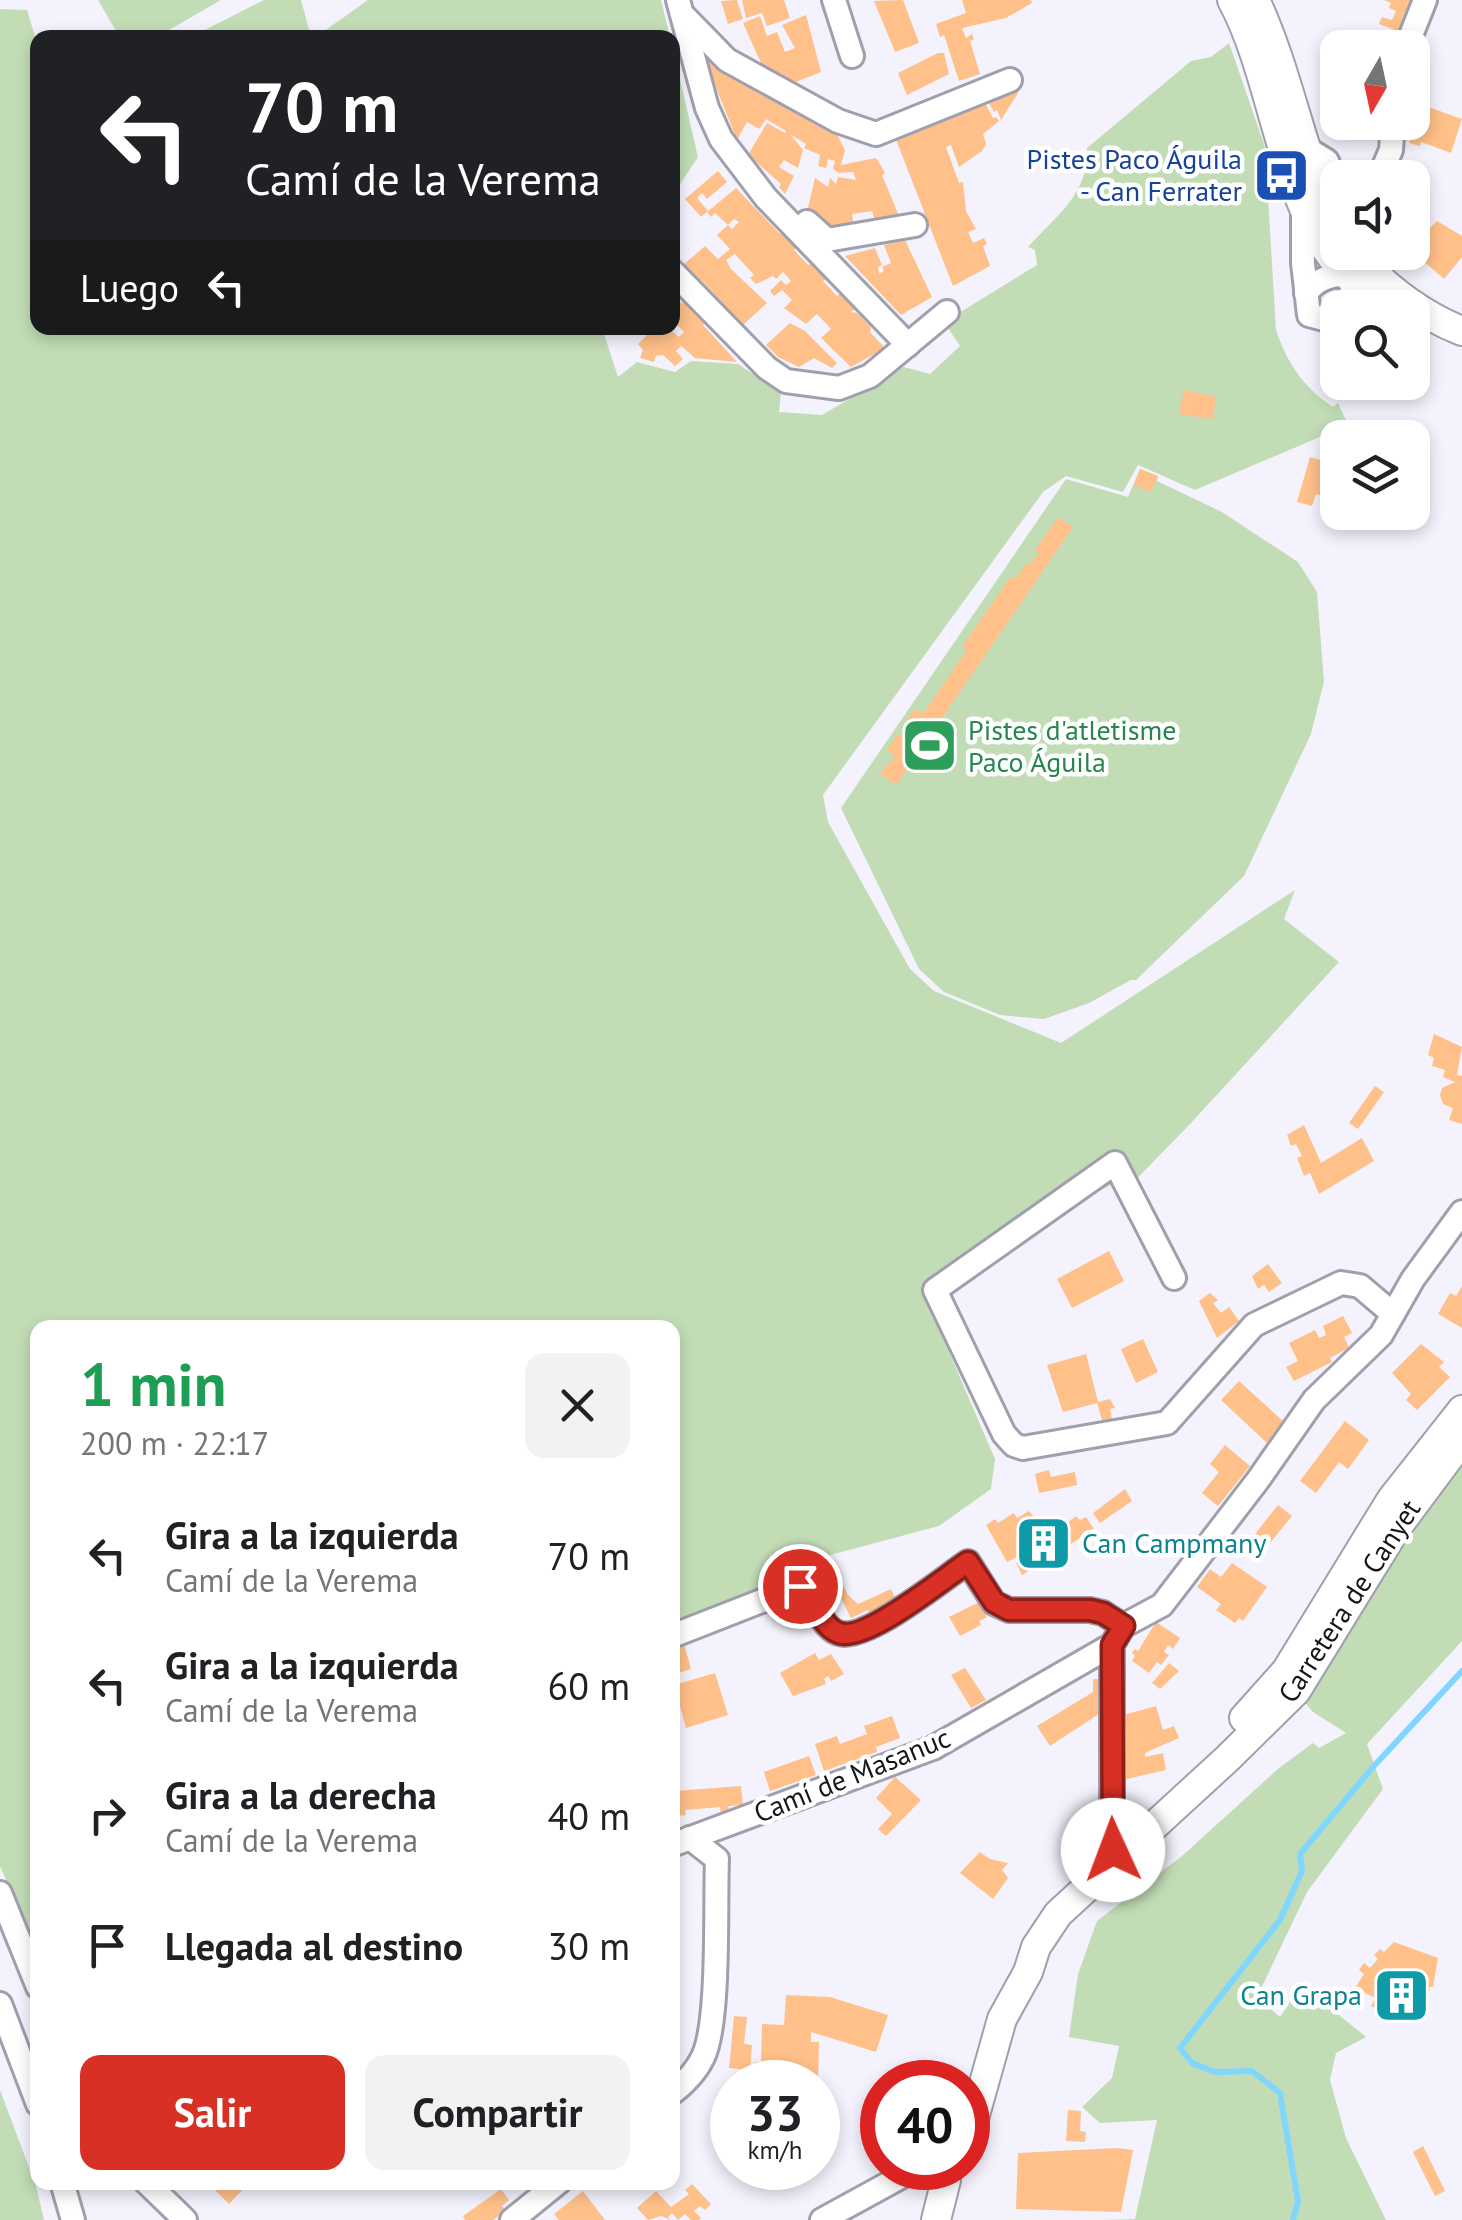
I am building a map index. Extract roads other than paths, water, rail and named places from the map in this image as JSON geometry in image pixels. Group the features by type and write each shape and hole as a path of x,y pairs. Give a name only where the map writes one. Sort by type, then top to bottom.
{"street":[{"path":"834,0 852,56"},
{"path":"1232,0 1268,94 1320,196"},
{"path":"1255,0 1320,194"},
{"path":"1414,30 1426,0"},
{"path":"680,7 726,60 838,121 876,134 1010,80"},
{"path":"680,7 707,108 721,139 766,198 908,345"},
{"path":"766,198 786,203 827,240 915,226"},
{"path":"1320,212 1306,293 1309,315 1320,317"},
{"path":"1306,293 1313,284 1340,270"},
{"path":"1355,270 1378,290"},
{"path":"1356,270 1373,290"},
{"path":"1362,270 1453,328"},
{"path":"680,279 767,368 786,381 839,388 870,376 948,312"},
{"path":"1430,331 1462,346"},
{"path":"1174,1278 1115,1164 935,1290 1004,1434 1014,1446 1023,1448 1167,1423 1254,1324 1342,1283 1360,1286 1393,1314"},
{"name":"Camí de Masanuc","path":"681,1842 933,1748 1162,1605 1314,1400 1381,1335 1413,1279 1462,1212"},
{"name":"Carretera de Canyet","path":"979,2060 995,1996 1018,1950 1056,1894 1236,1727 1286,1671 1392,1500 1462,1410"},
{"name":"Carretera de Canyet","path":"985,2060 1036,1948 1058,1914 1296,1690 1404,1517 1462,1440"},
{"path":"680,1633 800,1586 807,1589 834,1632 854,1635 968,1562 994,1602 1009,1610 1103,1613 1118,1636 1113,1850 1064,1898 1058,1914"},
{"path":"680,2087 704,2056 712,2020 717,1859 681,1842"},
{"path":"0,1894 30,1967"},
{"path":"0,2004 30,2083"},
{"path":"64,2190 73,2220"},
{"path":"154,2190 186,2220"},
{"path":"512,2220 549,2190"},
{"path":"822,2220 877,2190"},
{"path":"927,2220 936,2190"},
{"path":"936,2220 944,2190"},
{"path":"946,2220 954,2190"}],"waterway":[{"path":"1293,2220 1298,2201 1280,2093 1252,2071 1215,2072 1192,2063 1180,2048 1280,1920 1302,1871 1300,1854 1373,1767 1462,1671"}],"place":[{"name":"Pistes Paco Águila - Can Ferrater","path":"1281,175"},
{"name":"Pistes d'atletisme Paco Águila","path":"929,746"},
{"name":"Can Campmany","path":"1043,1543"},
{"name":"Can Grapa","path":"1401,1995"}]}
